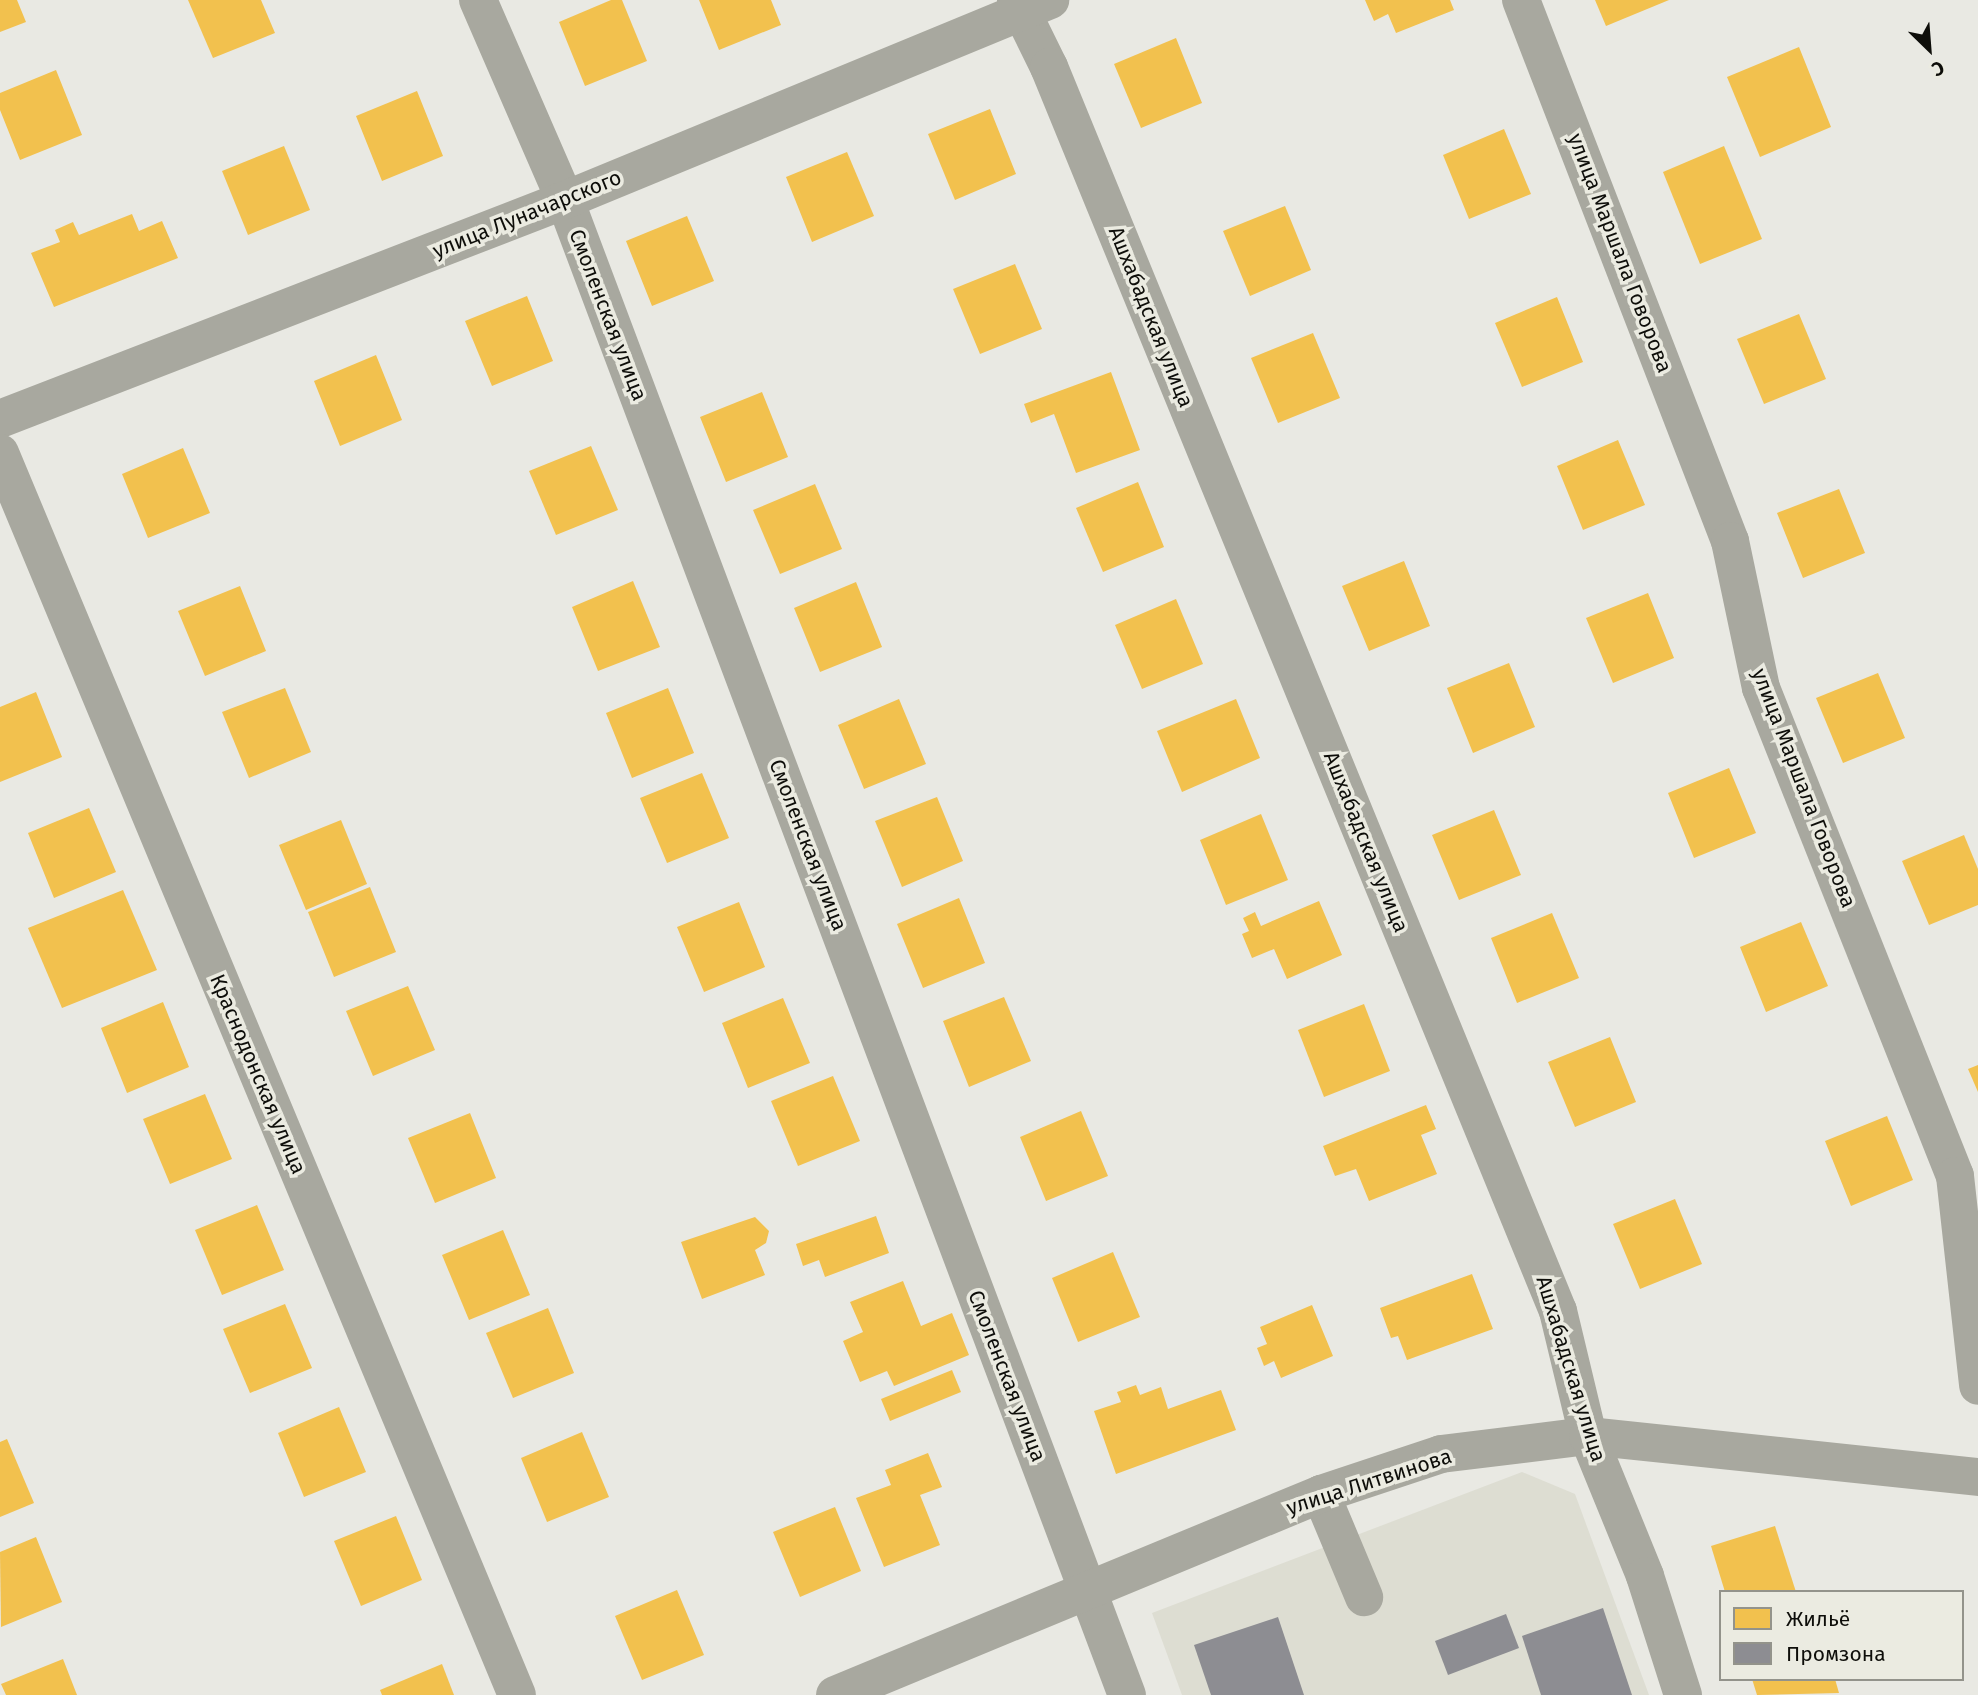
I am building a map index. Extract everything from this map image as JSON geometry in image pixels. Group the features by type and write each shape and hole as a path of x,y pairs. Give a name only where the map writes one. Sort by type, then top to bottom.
{"street":[{"name":"Смоленская улица","path":"478,0 565,200 1128,1695"},
{"name":"улица Маршала Говорова","path":"1521,0 1730,541 1761,688 1955,1176 1978,1386"},
{"name":"улица Луначарского","path":"0,419 565,200 1029,4"},
{"name":"Ашхабадская улица","path":"1029,4 1054,80 1558,1311 1588,1436 1645,1576 1683,1695"},
{"name":"Краснодонская улица","path":"0,453 517,1695"},
{"name":"улица Литвинова","path":"835,1695 1321,1494 1441,1454 1588,1436 1978,1477"},
{"path":"1321,1494 1364,1597"}],"shaded area":[{"path":"1522,1472 1575,1494 1649,1695 1182,1695 1152,1613"}],"building: Жильё":[{"path":"0,0 17,0 26,22 0,32"},
{"path":"188,0 261,0 275,33 213,58"},
{"path":"611,0 622,0 647,61 585,86 559,22"},
{"path":"699,0 771,0 781,25 719,50"},
{"path":"1365,0 1450,0 1454,10 1396,33 1388,14 1374,21"},
{"path":"1595,0 1669,0 1606,26"},
{"path":"1176,38 1202,103 1141,128 1114,64"},
{"path":"1799,47 1831,127 1760,157 1727,77"},
{"path":"56,70 82,135 20,160 0,110 0,93"},
{"path":"417,91 443,156 382,181 356,116"},
{"path":"990,109 1016,174 955,200 928,134"},
{"path":"1504,129 1531,194 1469,219 1443,155"},
{"path":"284,146 310,210 248,235 222,171"},
{"path":"1724,146 1762,239 1700,264 1663,172"},
{"path":"847,152 874,216 812,242 786,177"},
{"path":"1285,206 1311,270 1250,296 1223,231"},
{"path":"132,214 139,231 162,221 178,258 54,307 31,253 60,242 55,230 73,222 79,235"},
{"path":"687,216 714,281 652,306 626,241"},
{"path":"1015,264 1042,329 980,354 953,289"},
{"path":"527,296 553,361 492,386 465,321"},
{"path":"1557,297 1583,362 1522,387 1495,323"},
{"path":"1799,314 1826,379 1764,404 1737,339"},
{"path":"1313,333 1340,398 1278,423 1251,358"},
{"path":"376,355 402,420 340,446 314,381"},
{"path":"1111,372 1140,450 1076,473 1054,414 1031,423 1024,404"},
{"path":"762,392 788,457 726,482 700,417"},
{"path":"1618,440 1645,505 1583,530 1557,466"},
{"path":"591,446 618,510 556,535 529,471"},
{"path":"183,448 210,513 148,538 122,474"},
{"path":"1138,482 1164,547 1103,572 1076,508"},
{"path":"815,484 842,549 780,574 753,510"},
{"path":"1839,489 1865,553 1803,578 1777,513"},
{"path":"1404,561 1430,626 1369,651 1342,586"},
{"path":"633,581 660,647 598,671 572,607"},
{"path":"856,582 882,647 820,672 794,608"},
{"path":"240,586 266,651 205,676 178,611"},
{"path":"1648,593 1674,658 1613,683 1586,618"},
{"path":"1176,599 1203,664 1142,689 1115,625"},
{"path":"1509,663 1535,727 1473,753 1447,688"},
{"path":"1878,673 1905,738 1843,763 1816,698"},
{"path":"285,688 311,752 249,778 222,712"},
{"path":"668,688 694,753 632,778 606,713"},
{"path":"36,692 62,757 0,782 0,707"},
{"path":"899,699 926,764 864,789 838,725"},
{"path":"1236,699 1260,758 1182,792 1157,731"},
{"path":"1729,768 1756,833 1694,858 1668,793"},
{"path":"702,773 729,838 667,863 640,798"},
{"path":"937,797 963,861 902,887 875,821"},
{"path":"89,808 116,872 54,898 28,833"},
{"path":"1494,810 1521,875 1459,900 1432,835"},
{"path":"1261,814 1288,880 1226,905 1200,840"},
{"path":"341,820 367,884 306,910 279,845"},
{"path":"1964,835 1978,869 1978,905 1929,925 1902,861"},
{"path":"370,887 396,952 334,977 308,912"},
{"path":"123,890 157,970 62,1008 28,928"},
{"path":"959,898 985,963 923,988 897,924"},
{"path":"1319,901 1342,955 1287,979 1274,949 1252,958 1242,934 1249,931 1243,918 1255,912 1261,926"},
{"path":"739,902 765,967 704,992 677,927"},
{"path":"1552,913 1579,978 1517,1003 1491,938"},
{"path":"1801,922 1828,986 1766,1012 1740,947"},
{"path":"408,986 435,1050 373,1076 346,1011"},
{"path":"1004,997 1031,1061 969,1087 943,1021"},
{"path":"783,998 810,1063 748,1088 722,1023"},
{"path":"163,1002 189,1067 127,1093 101,1028"},
{"path":"1364,1004 1390,1071 1324,1097 1298,1030"},
{"path":"1610,1037 1636,1102 1575,1127 1548,1062"},
{"path":"1978,1065 1978,1092 1968,1069"},
{"path":"833,1076 860,1141 798,1166 771,1101"},
{"path":"205,1094 232,1159 170,1184 143,1119"},
{"path":"1426,1105 1436,1129 1421,1135 1437,1174 1369,1201 1356,1169 1335,1176 1323,1146"},
{"path":"1081,1111 1108,1176 1046,1201 1020,1137"},
{"path":"470,1113 496,1178 435,1203 408,1138"},
{"path":"1887,1116 1913,1180 1851,1206 1825,1141"},
{"path":"1675,1199 1702,1264 1640,1289 1613,1224"},
{"path":"257,1205 284,1270 222,1295 195,1230"},
{"path":"876,1216 889,1253 825,1277 819,1260 803,1266 796,1244"},
{"path":"755,1217 769,1231 766,1243 755,1250 765,1275 702,1299 681,1242"},
{"path":"503,1230 530,1295 469,1320 442,1255"},
{"path":"1113,1252 1140,1317 1078,1342 1052,1278"},
{"path":"1472,1274 1493,1329 1407,1360 1398,1336 1391,1338 1380,1308"},
{"path":"903,1281 921,1326 952,1313 969,1355 894,1386 887,1371 860,1382 843,1341 863,1332 850,1302"},
{"path":"285,1304 312,1368 250,1393 223,1329"},
{"path":"1312,1305 1333,1356 1281,1378 1274,1361 1264,1366 1257,1348 1267,1344 1260,1327"},
{"path":"548,1308 574,1373 513,1398 486,1333"},
{"path":"952,1370 961,1392 890,1421 881,1399"},
{"path":"1136,1385 1140,1395 1161,1387 1168,1409 1221,1390 1236,1430 1116,1474 1094,1411 1121,1402 1117,1392"},
{"path":"339,1407 366,1472 304,1497 278,1433"},
{"path":"582,1432 609,1497 547,1522 521,1458"},
{"path":"7,1439 34,1503 0,1517 0,1442"},
{"path":"928,1453 942,1487 920,1495 940,1545 884,1567 856,1498 891,1485 885,1470"},
{"path":"835,1507 861,1571 800,1597 773,1532"},
{"path":"396,1516 422,1580 361,1606 334,1541"},
{"path":"1775,1526 1795,1590 1724,1590 1711,1546"},
{"path":"36,1537 62,1602 1,1627 0,1552"},
{"path":"677,1590 704,1655 642,1680 615,1616"},
{"path":"63,1659 77,1695 6,1695 1,1684"},
{"path":"442,1664 454,1695 382,1695 380,1690"},
{"path":"1753,1681 1836,1681 1839,1693 1757,1695"}],"building: Промзона":[{"path":"1603,1608 1632,1695 1541,1695 1522,1636"},
{"path":"1506,1614 1519,1648 1448,1675 1435,1641"},
{"path":"1278,1617 1304,1695 1211,1695 1194,1645"}]}
